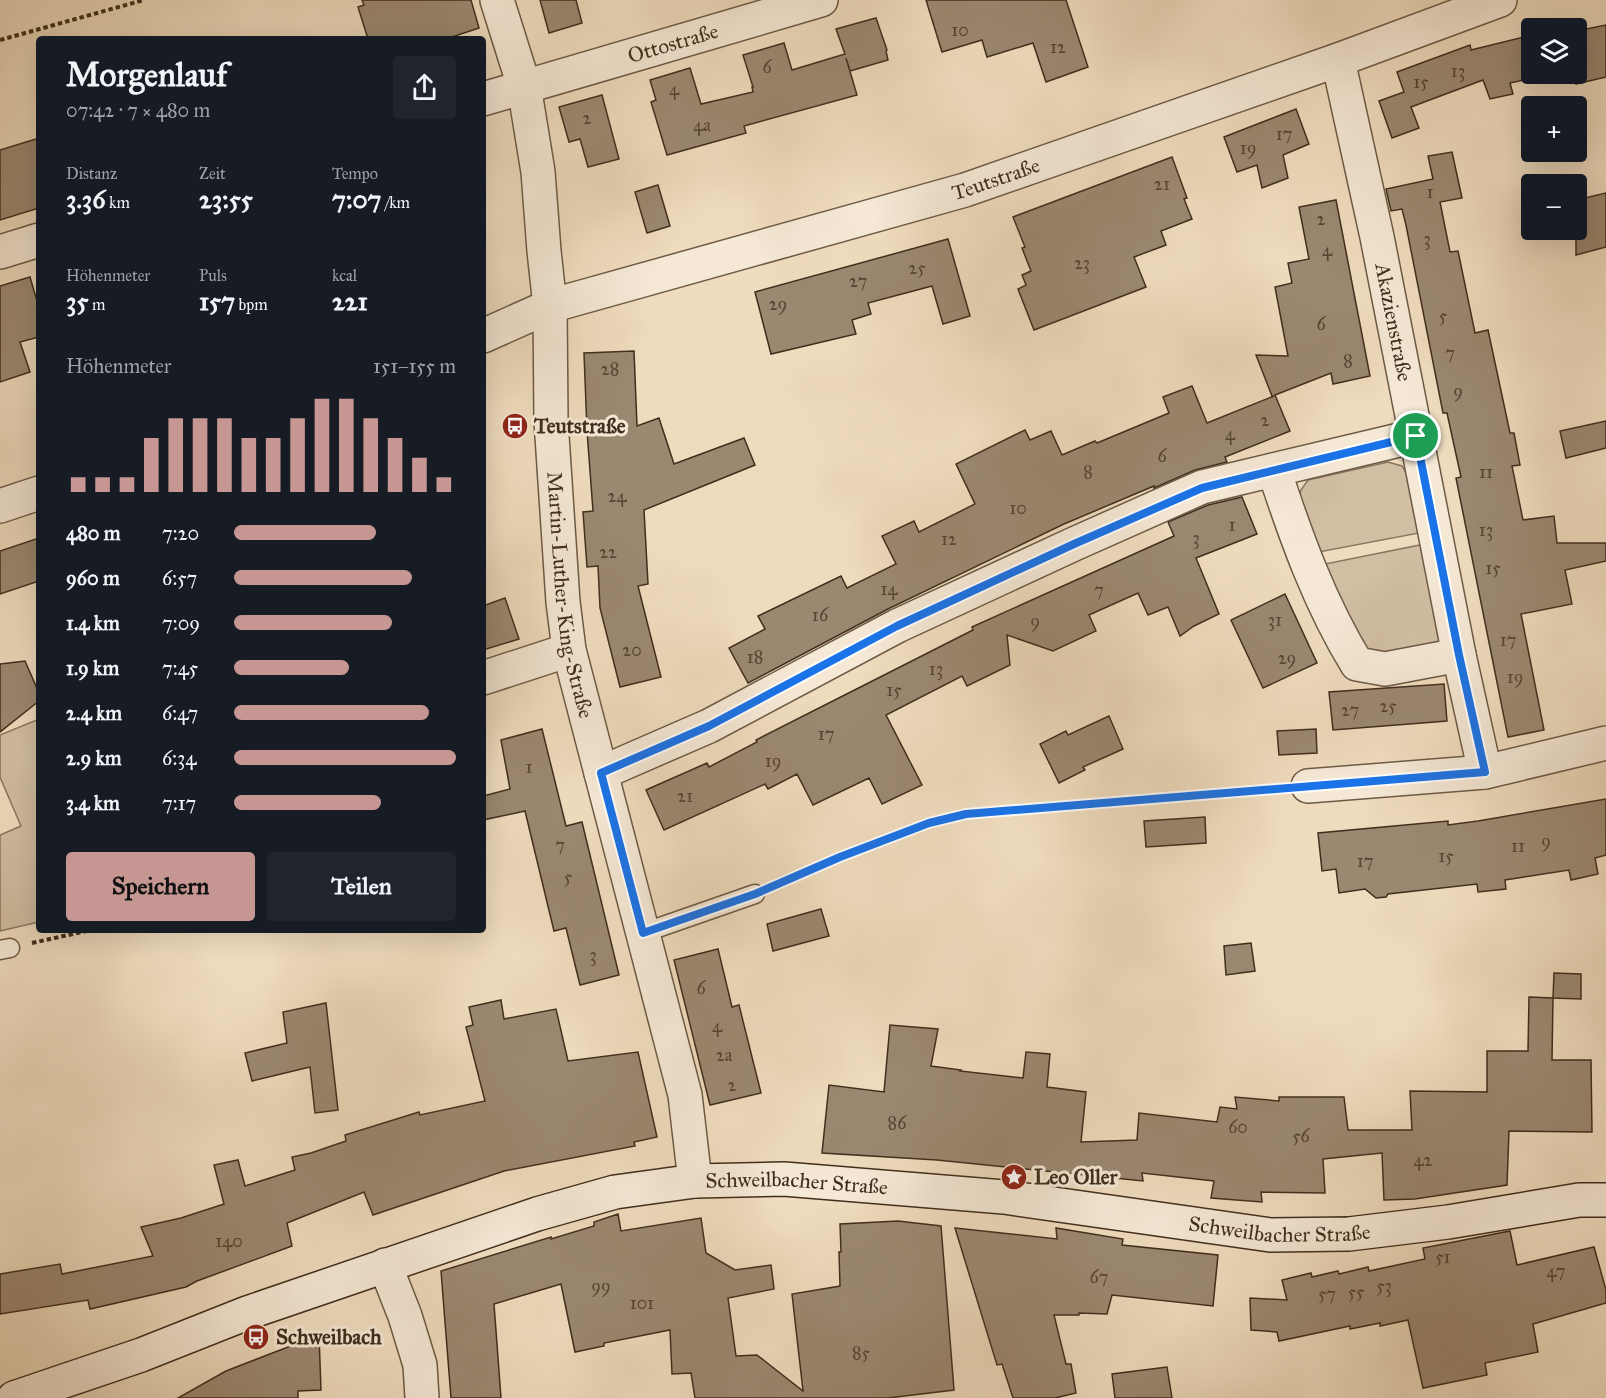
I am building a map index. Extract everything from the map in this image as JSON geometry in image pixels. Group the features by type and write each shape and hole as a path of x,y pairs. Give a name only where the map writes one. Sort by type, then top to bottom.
{"street":[{"name":"Martin-Luther-King-Straße","path":"497,0 524,86 538,172 550,306 550,421 563,602 570,650 685,1095 695,1181"},
{"name":"Ottostraße","path":"486,98 821,0"},
{"name":"Teutstraße","path":"486,335 550,306 964,190 1338,60 1500,0"},
{"name":"Akazienstraße","path":"1338,60 1377,237 1459,655 1485,772"},
{"path":"0,252 36,241"},
{"path":"601,773 709,726 897,626 1202,488 1416,436"},
{"path":"1274,470 1294,530 1319,592 1342,641 1357,664 1385,669 1459,655"},
{"path":"0,506 36,494"},
{"path":"486,677 570,650"},
{"path":"1308,786 1485,772 1606,743"},
{"name":"Schweilbacher Straße","path":"14,1398 141,1354 247,1313 537,1214 615,1192 695,1181 784,1179 1004,1197 1270,1235 1349,1234 1448,1222 1579,1200 1606,1200"},
{"path":"385,1265 405,1316 420,1365 422,1398"}],"lane":[{"path":"643,933 755,894"}],"path":[{"path":"0,40 144,0"},
{"path":"755,894 840,857 929,823 966,814 1308,786"},
{"path":"5,949 77,933"}],"shaded area":[{"path":"1388,462 1402,466 1407,474 1419,533 1319,552 1298,500 1308,480"},
{"path":"1425,544 1448,646 1388,658 1362,650 1325,564"},
{"path":"36,720 36,923 0,931 0,835 21,826 0,777 0,735"}],"building":[{"path":"362,0 471,0 479,28 455,36 367,36 358,7 364,5"},
{"path":"540,0 576,0 582,23 549,33"},
{"path":"926,0 1066,0 1088,67 1046,82 1033,43 987,57 982,40 942,52"},
{"path":"876,18 888,60 850,71 846,58 857,95 744,126 746,133 667,155 651,102 656,100 650,80 690,68 701,104 753,92 743,55 784,43 792,70 845,54 836,29"},
{"path":"1606,25 1606,77 1587,81 1587,29"},
{"path":"1521,38 1521,81 1510,83 1513,94 1490,99 1483,80 1411,107 1419,128 1392,138 1379,101 1404,92 1397,72 1470,45 1471,50"},
{"path":"602,95 619,159 588,167 580,139 569,142 559,107"},
{"path":"1296,109 1309,144 1283,155 1288,178 1262,188 1257,165 1237,172 1224,137"},
{"path":"36,139 36,209 0,220 0,150"},
{"path":"1452,152 1462,198 1440,202 1450,252 1458,251 1475,333 1488,330 1510,433 1514,433 1520,465 1512,466 1523,520 1554,516 1557,543 1606,543 1606,561 1565,570 1572,604 1521,614 1544,730 1508,737 1456,478 1461,477 1447,413 1443,413 1406,225 1402,209 1391,211 1386,189 1433,179 1428,156"},
{"path":"1172,157 1192,219 1161,231 1166,245 1134,257 1146,287 1034,330 1018,289 1026,285 1022,275 1031,271 1022,248 1025,247 1013,217"},
{"path":"658,185 670,226 647,233 635,192"},
{"path":"1606,193 1606,247 1576,255 1576,240 1587,240 1587,197"},
{"path":"1336,200 1370,376 1333,384 1331,373 1275,395 1290,431 1225,457 1227,462 1195,470 1064,524 888,609 748,683 729,648 765,629 758,616 841,576 847,588 896,564 882,536 914,521 919,532 975,504 956,464 1025,430 1030,440 1051,431 1062,455 1169,413 1163,397 1192,386 1207,423 1274,396 1272,396 1256,355 1288,356 1275,287 1292,283 1288,263 1309,259 1299,207"},
{"path":"948,239 970,316 943,324 932,286 868,303 871,314 852,320 856,334 771,354 755,292"},
{"path":"30,277 36,298 36,338 20,342 30,372 0,382 0,286"},
{"path":"634,351 637,426 659,418 674,464 744,438 755,465 644,510 648,584 638,586 661,677 620,687 600,608 598,566 587,567 583,512 593,511 584,353"},
{"path":"1606,421 1606,448 1566,458 1560,431"},
{"path":"1242,497 1257,534 1196,558 1219,614 1194,626 1180,636 1168,607 1148,615 1138,593 1089,615 1096,631 1053,651 1007,635 1010,665 967,686 962,676 886,715 922,785 882,804 869,778 813,805 797,774 768,789 765,784 664,830 646,790 707,763 709,767 757,742 756,740 973,630 972,627 1174,536 1168,522 1208,505"},
{"path":"36,539 36,582 0,594 0,551"},
{"path":"1285,594 1317,663 1263,688 1231,620"},
{"path":"505,598 519,639 486,649 486,605"},
{"path":"25,661 36,686 36,703 0,732 0,664"},
{"path":"1444,684 1447,721 1333,730 1329,692"},
{"path":"1109,716 1123,749 1083,767 1085,770 1059,783 1040,744 1066,731 1068,735"},
{"path":"542,729 566,826 582,822 619,975 580,985 566,928 554,931 525,811 486,819 486,795 510,789 501,740"},
{"path":"1316,729 1317,753 1279,755 1277,731"},
{"path":"1606,799 1606,855 1595,858 1598,874 1571,880 1569,870 1505,880 1506,889 1478,892 1477,884 1388,894 1386,897 1376,898 1365,889 1339,893 1336,869 1322,871 1318,833 1448,821 1448,825"},
{"path":"1205,817 1206,843 1146,847 1144,821"},
{"path":"821,909 829,936 773,951 767,924"},
{"path":"1251,943 1255,971 1226,975 1224,946"},
{"path":"718,949 732,1007 739,1005 761,1093 710,1105 674,960"},
{"path":"1554,973 1581,974 1581,999 1553,998"},
{"path":"1529,997 1553,998 1552,1060 1591,1060 1592,1132 1509,1131 1507,1185 1415,1199 1384,1200 1382,1153 1323,1159 1325,1193 1261,1192 1262,1202 1211,1198 1214,1181 1142,1173 1143,1181 937,1160 822,1153 829,1085 884,1092 890,1025 938,1029 931,1066 1023,1078 1026,1052 1050,1054 1047,1087 1086,1092 1081,1142 1137,1140 1139,1113 1217,1122 1220,1107 1237,1109 1235,1097 1279,1101 1279,1097 1344,1097 1348,1130 1412,1130 1410,1091 1487,1092 1487,1051 1528,1051"},
{"path":"501,1000 504,1019 556,1009 568,1061 638,1052 657,1137 634,1142 635,1146 504,1171 373,1215 364,1192 287,1223 292,1246 186,1287 90,1309 88,1300 0,1314 0,1274 60,1264 62,1274 153,1256 141,1227 181,1218 224,1204 214,1165 238,1160 245,1186 295,1170 292,1157 346,1141 345,1135 419,1112 420,1115 485,1101 466,1027 473,1025 469,1007"},
{"path":"326,1003 338,1110 315,1113 310,1067 252,1081 245,1053 287,1043 283,1012"},
{"path":"618,1214 621,1231 701,1218 706,1253 735,1270 771,1265 774,1289 728,1298 736,1356 757,1355 803,1391 792,1294 840,1286 840,1224 898,1221 941,1226 954,1390 888,1398 695,1398 691,1373 672,1374 670,1330 604,1343 604,1346 575,1352 561,1284 494,1304 501,1398 451,1398 441,1271 594,1226 594,1222"},
{"path":"955,1228 1057,1239 1056,1228 1123,1239 1122,1245 1218,1255 1213,1306 1112,1295 1107,1314 1054,1315 1066,1364 1071,1364 1076,1393 1055,1398 1013,1398 1002,1364 997,1365"},
{"path":"1510,1231 1517,1265 1594,1247 1606,1290 1606,1303 1533,1324 1538,1352 1485,1363 1487,1375 1423,1388 1408,1320 1380,1326 1380,1323 1350,1329 1350,1326 1279,1341 1277,1332 1251,1330 1250,1298 1287,1300 1282,1280 1311,1273 1312,1277 1338,1271 1339,1274 1368,1267 1369,1271 1425,1259 1423,1248"},
{"path":"319,1335 321,1390 298,1391 298,1398 178,1398 226,1371"},
{"path":"1167,1367 1172,1398 1115,1398 1112,1374"}],"place":[{"name":"Teutstraße","path":"515,426"},
{"name":"Leo Oller","path":"1014,1177"},
{"name":"Schweilbach","path":"256,1337"}],"route":[{"path":"1416,436 1459,655 1485,772 966,814 929,823 840,857 755,894 643,933 601,773 709,726 897,626 1202,488 1416,436"}]}
